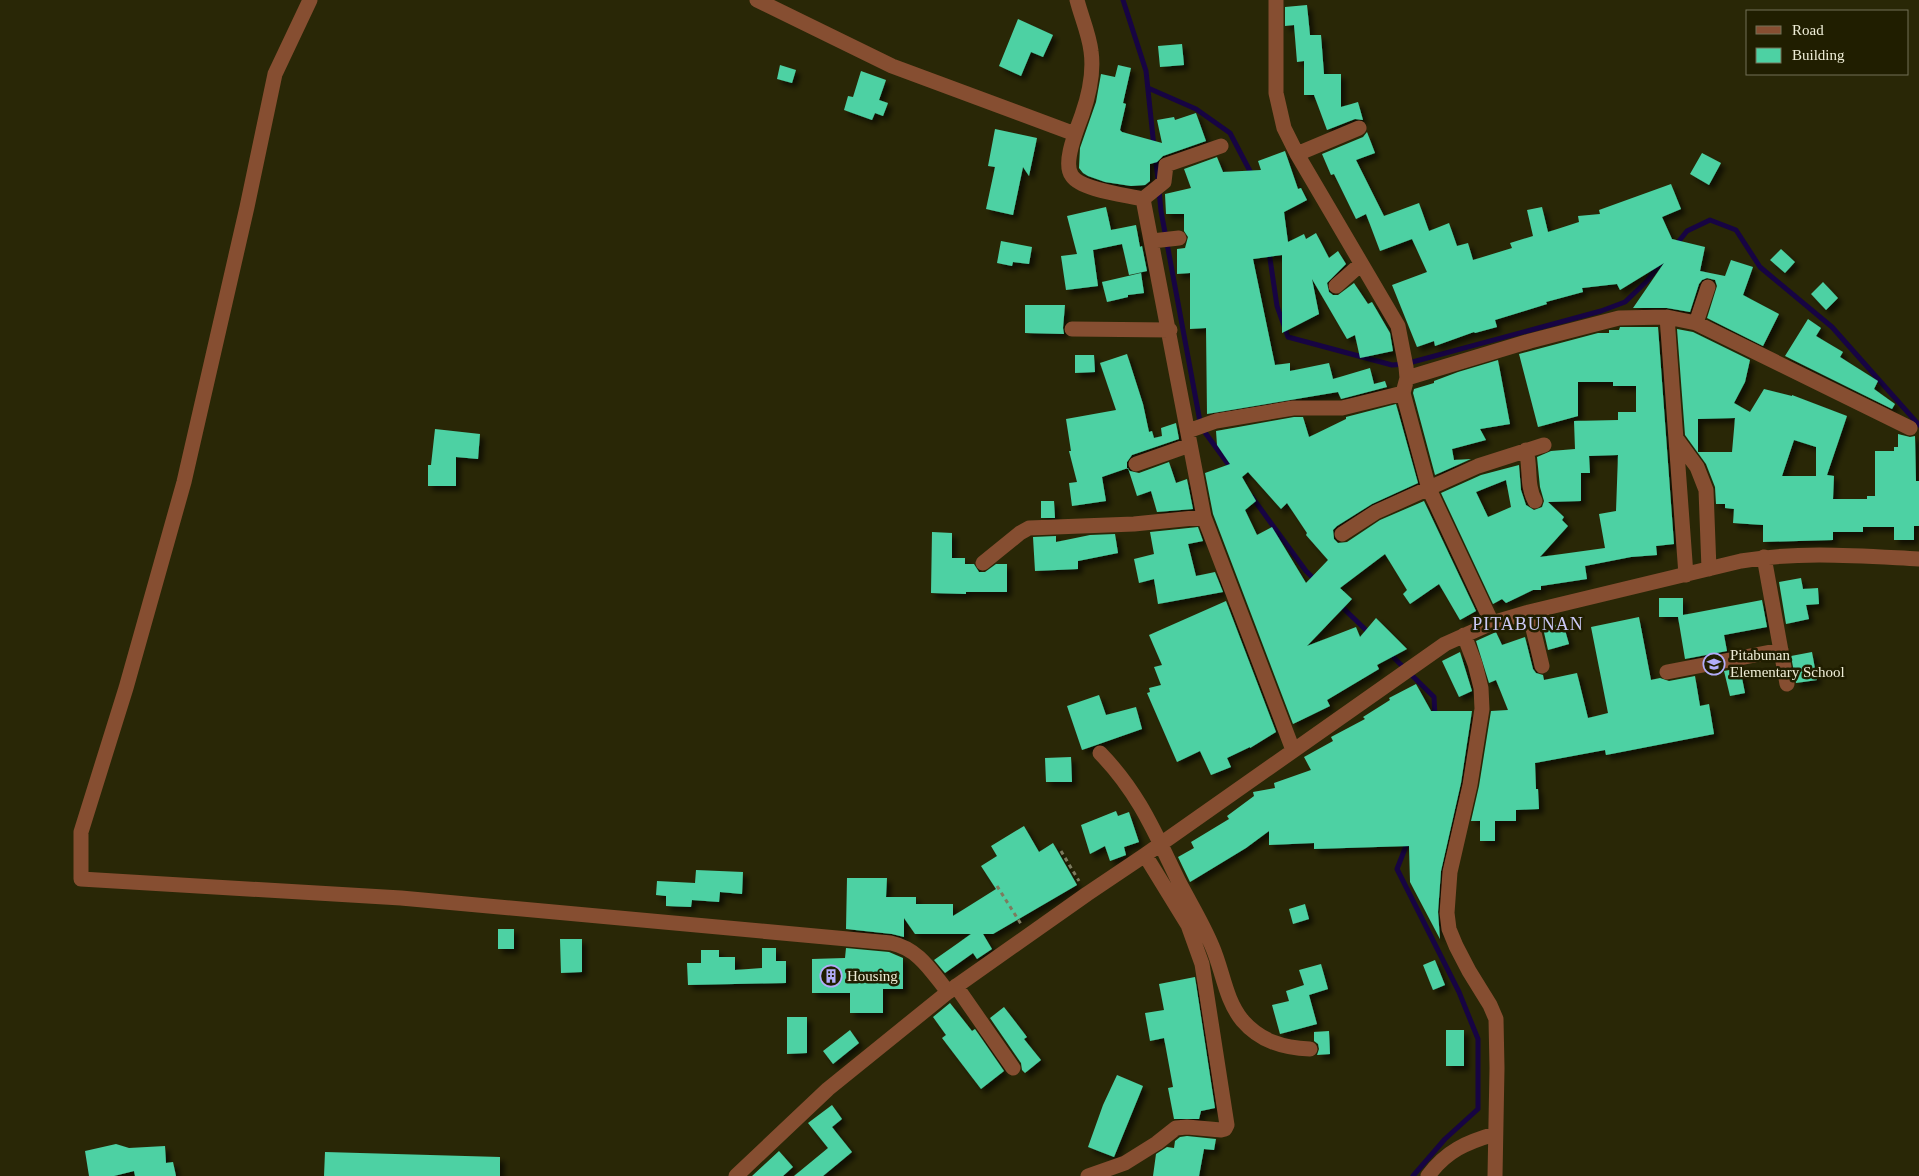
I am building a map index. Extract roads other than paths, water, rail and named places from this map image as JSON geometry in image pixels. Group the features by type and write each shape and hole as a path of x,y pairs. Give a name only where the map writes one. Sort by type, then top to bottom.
{"street":[{"path":"310,0 275,74 247,207 184,482 126,688 81,832 81,879 401,898 903,945 912,950 952,989 1013,1068"},
{"path":"757,0 892,66 1075,134"},
{"path":"1077,0 1091,51 1091,79 1083,114 1075,134 1068,169 1073,178 1083,185 1153,190"},
{"path":"1276,0 1276,92 1284,128 1297,154 1398,326 1405,373 1429,489 1492,623"},
{"path":"1297,154 1359,128"},
{"path":"1221,146 1166,165 1153,190 1165,239 1170,330 1192,435 1204,517 1293,750"},
{"path":"1336,286 1361,264"},
{"path":"1696,322 1708,286"},
{"path":"1667,317 1678,441 1679,492 1686,575"},
{"path":"1136,464 1216,421 1292,408 1342,408 1405,373 1619,318 1667,317 1696,322 1910,428"},
{"path":"1072,329 1170,330"},
{"path":"1678,441 1697,467 1706,490 1709,570"},
{"path":"1342,534 1376,512 1478,466 1544,445"},
{"path":"1526,450 1529,460 1531,494 1535,501"},
{"path":"983,563 1029,528 1134,524 1204,517"},
{"path":"736,1176 828,1089 952,989 1444,644 1492,623 1529,612 1741,561 1764,557 1816,553 1919,559"},
{"path":"1764,557 1787,684"},
{"path":"1529,612 1542,666"},
{"path":"1464,634 1481,688 1482,709 1470,785 1450,872 1446,913 1456,946 1496,1019 1495,1176"},
{"path":"1667,672 1781,650"},
{"path":"1100,753 1130,787 1147,816 1212,946 1229,997 1243,1020 1265,1039 1278,1045 1310,1049"},
{"path":"1088,1176 1125,1163 1157,1143 1176,1128 1222,1130 1227,1125 1202,964 1188,925 1145,855"},
{"path":"1428,1176 1446,1156 1470,1141 1495,1134"}],"waterway":[{"path":"1123,0 1146,71 1154,147"},
{"path":"1148,88 1196,109 1230,133 1252,175"},
{"path":"1155,156 1158,179"},
{"path":"1159,190 1161,211 1201,427 1231,468"},
{"path":"1675,246 1687,231 1710,220 1736,230 1760,267 1832,327 1919,425"},
{"path":"1269,252 1277,306 1288,337 1392,365 1405,364 1601,311 1625,302 1646,282 1662,262"},
{"path":"1252,497 1306,571 1315,580"},
{"path":"1339,604 1370,634"},
{"path":"1389,653 1434,697 1435,718"},
{"path":"1408,841 1397,869 1459,992 1478,1039 1478,1109 1445,1139 1413,1176"}],"place":[{"name":"Pitabunan Elementary School","path":"1714,664"},
{"name":"Housing","path":"831,976"}],"district":[{"name":"PITABUNAN","path":"1528,624"}]}
